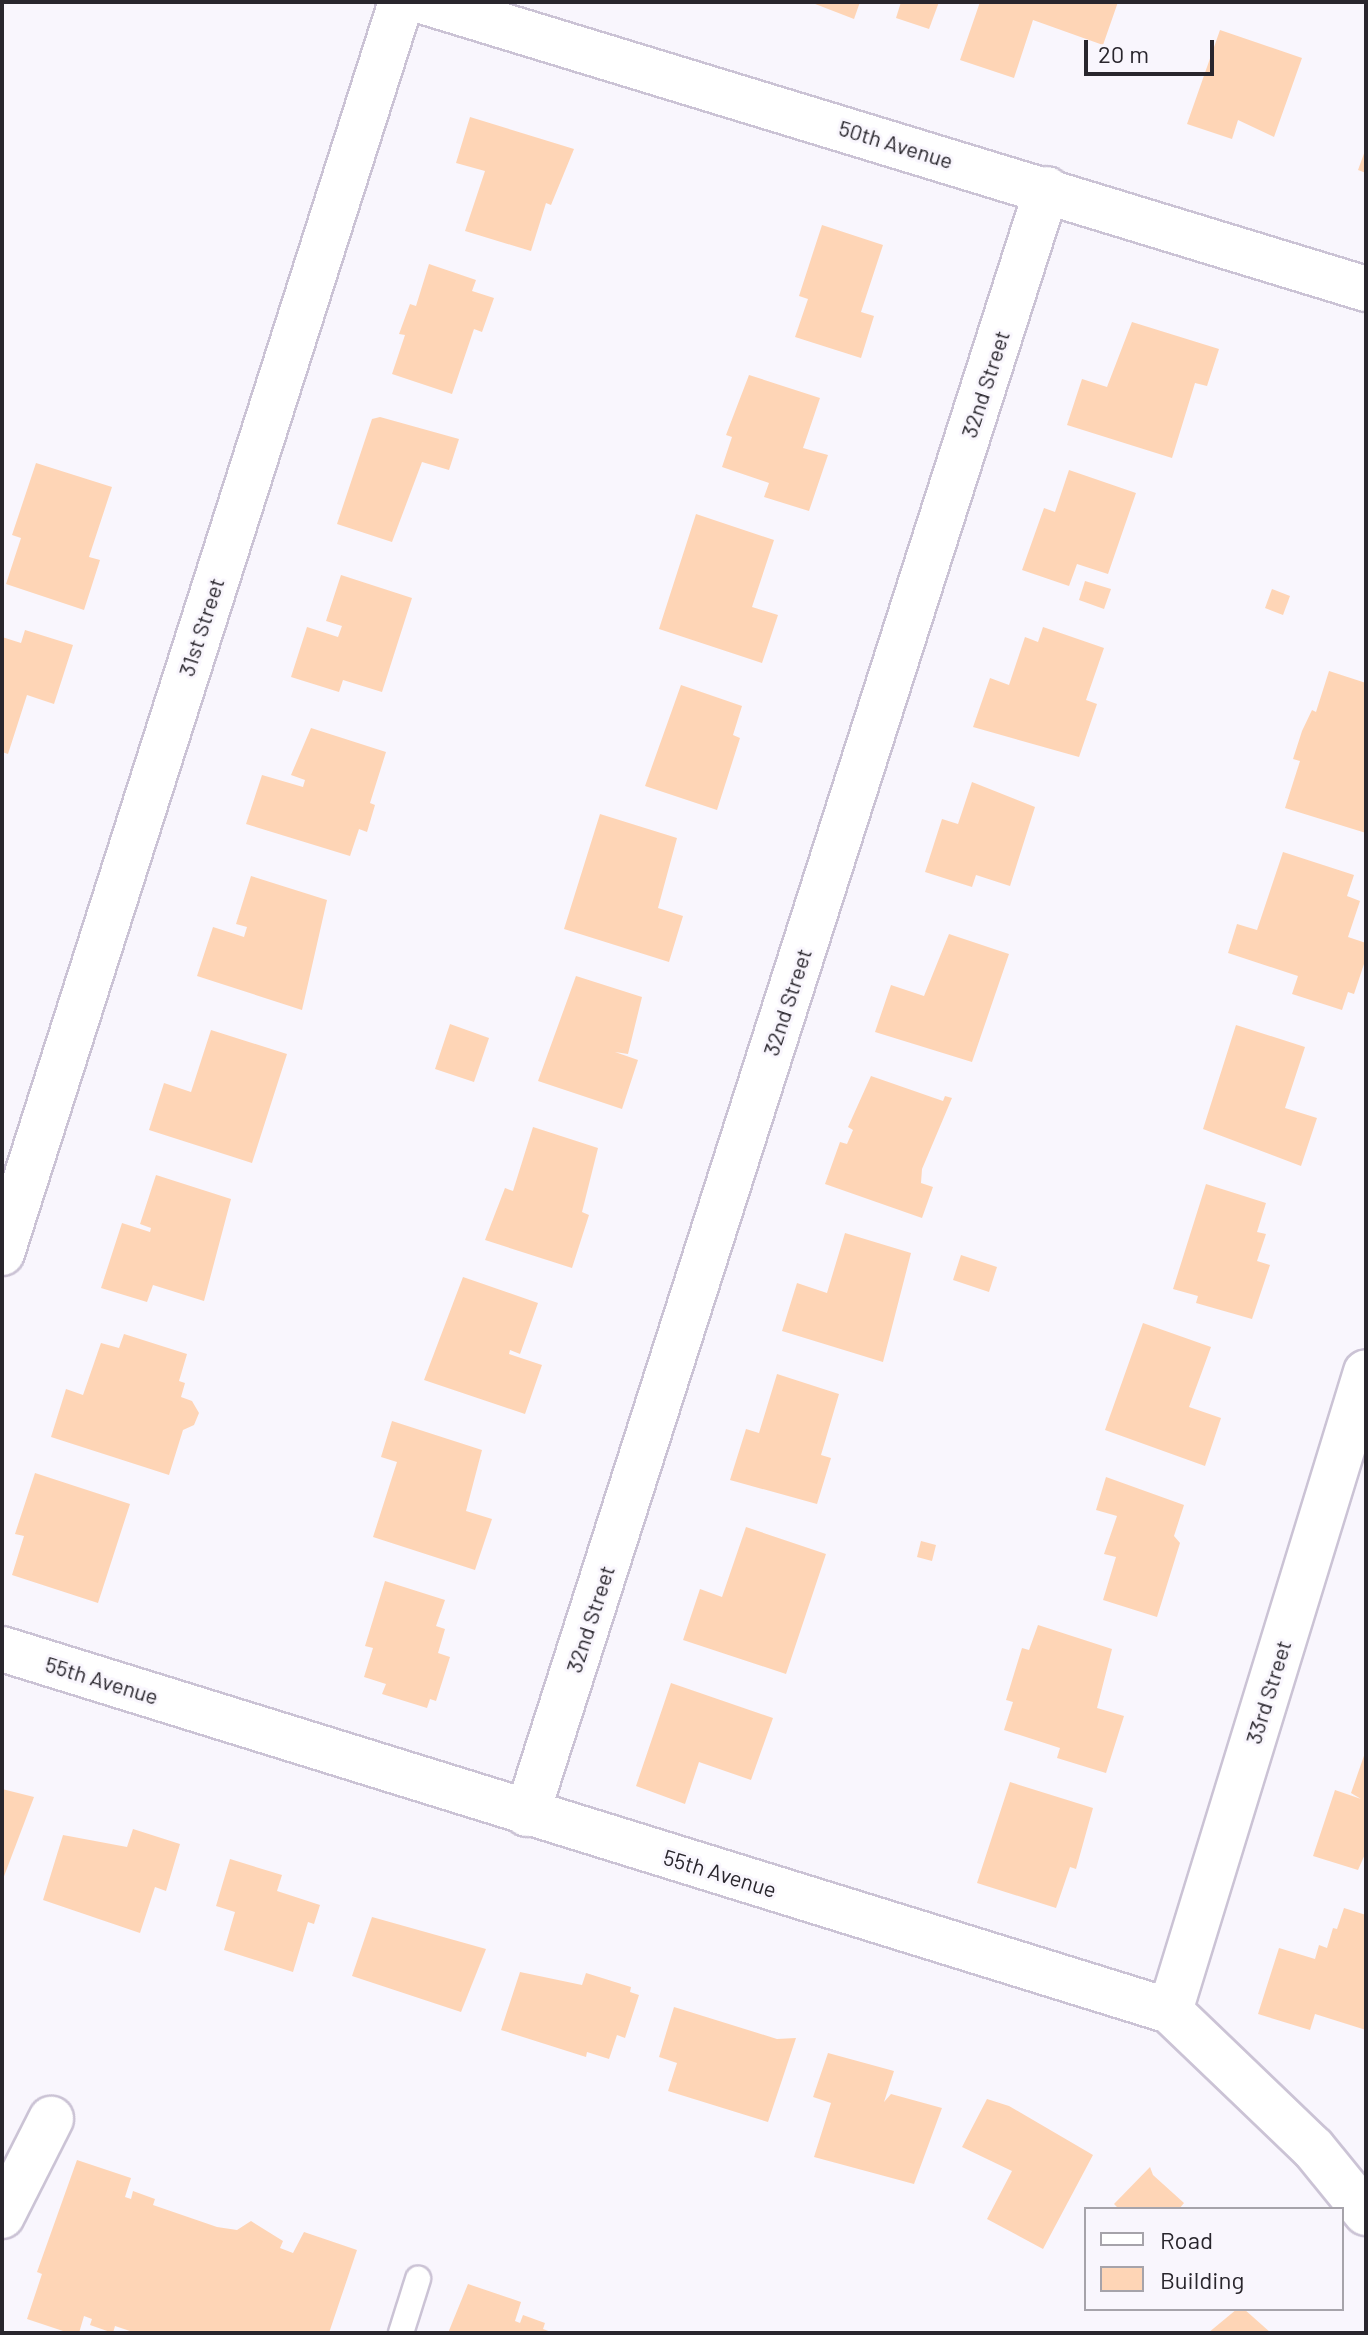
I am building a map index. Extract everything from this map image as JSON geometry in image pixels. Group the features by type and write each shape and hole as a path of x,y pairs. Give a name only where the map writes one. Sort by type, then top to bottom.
{"street":[{"name":"31st Street","path":"2,1253 15,1166 401,2"},
{"name":"50th Avenue","path":"425,2 1047,189 1366,289"},
{"name":"32nd Street","path":"527,1814 1047,189"},
{"name":"33rd Street","path":"1170,2011 1366,1372"},
{"name":"55th Avenue","path":"2,1649 1170,2011 1313,2148 1366,2213"},
{"path":"2,2216 51,2119"}],"lane":[{"path":"401,2333 418,2279"}],"building":[{"path":"810,2 860,2 854,19"},
{"path":"901,2 939,2 929,29 896,18"},
{"path":"980,2 1118,2 1103,45 1033,20 1014,78 960,60"},
{"path":"1220,30 1302,58 1274,137 1238,120 1232,139 1187,124"},
{"path":"470,117 574,149 551,205 546,203 531,251 465,231 485,171 456,163"},
{"path":"1366,148 1366,173 1358,170"},
{"path":"822,225 883,245 861,312 874,316 861,358 795,337 808,299 799,296"},
{"path":"429,264 476,280 472,291 494,298 482,332 474,329 452,394 392,374 405,335 399,334 410,304 416,306"},
{"path":"1132,322 1219,349 1207,386 1195,383 1172,458 1067,425 1082,379 1107,387"},
{"path":"749,375 820,398 803,448 828,455 809,511 764,497 769,483 722,467 732,437 726,435"},
{"path":"380,417 459,439 449,470 422,462 392,542 337,524 372,419"},
{"path":"36,463 112,487 89,557 100,560 84,610 6,584 21,538 12,535"},
{"path":"1069,470 1136,493 1108,574 1077,564 1069,586 1022,570 1044,508 1055,512"},
{"path":"696,514 774,540 752,607 778,615 762,663 659,629"},
{"path":"341,575 412,598 382,692 343,680 339,692 291,677 307,627 338,637 342,626 326,621"},
{"path":"1085,581 1111,589 1104,609 1079,600"},
{"path":"1272,589 1290,596 1283,615 1265,608"},
{"path":"1043,627 1104,648 1086,700 1097,704 1079,757 973,727 990,678 1009,685 1025,637 1038,642"},
{"path":"25,630 73,645 54,704 27,695 8,754 2,752 2,637 21,643"},
{"path":"1329,671 1366,683 1366,833 1285,808 1300,761 1293,759 1312,710 1316,712"},
{"path":"681,685 742,706 733,735 740,738 717,810 645,786"},
{"path":"311,728 386,752 370,803 375,805 367,832 359,829 350,856 246,824 262,775 303,787 305,780 291,775"},
{"path":"972,782 1035,807 1010,886 976,875 972,887 925,872 942,819 958,824"},
{"path":"600,814 677,838 658,908 683,916 669,962 564,929"},
{"path":"1283,852 1354,875 1347,896 1360,901 1348,937 1366,943 1366,958 1354,994 1348,992 1342,1010 1292,994 1298,976 1228,953 1237,924 1257,930"},
{"path":"251,876 327,900 302,1010 197,976 213,927 244,937 247,927 236,924"},
{"path":"949,934 1009,954 972,1062 875,1032 891,985 924,996"},
{"path":"576,976 642,997 628,1054 615,1052 638,1060 622,1109 538,1081"},
{"path":"450,1024 489,1038 474,1082 435,1069"},
{"path":"1236,1025 1305,1047 1285,1108 1317,1118 1301,1166 1203,1129"},
{"path":"211,1030 287,1054 252,1163 149,1130 164,1083 191,1092"},
{"path":"871,1076 943,1101 945,1096 952,1098 922,1169 921,1183 933,1187 922,1218 825,1184 840,1142 847,1144 853,1130 848,1127"},
{"path":"533,1127 598,1148 582,1212 589,1215 572,1268 485,1240 505,1188 513,1191"},
{"path":"156,1175 231,1199 204,1301 153,1285 147,1302 101,1288 122,1223 150,1232 151,1228 140,1224"},
{"path":"1206,1184 1266,1203 1257,1232 1266,1234 1257,1261 1270,1265 1252,1319 1196,1303 1198,1296 1173,1289"},
{"path":"845,1233 911,1253 883,1362 782,1331 797,1283 827,1293"},
{"path":"961,1255 997,1267 989,1292 953,1280"},
{"path":"463,1277 538,1303 520,1354 510,1350 509,1354 542,1365 525,1414 424,1380"},
{"path":"1143,1323 1211,1347 1189,1407 1221,1418 1205,1466 1105,1430"},
{"path":"124,1334 187,1354 179,1381 185,1383 181,1397 192,1401 199,1413 194,1425 183,1430 169,1475 51,1437 66,1389 83,1395 101,1343 119,1348"},
{"path":"777,1374 839,1394 821,1455 831,1458 817,1504 730,1480 746,1429 759,1433"},
{"path":"392,1421 482,1450 466,1511 492,1519 475,1570 373,1537 397,1462 381,1457"},
{"path":"35,1473 130,1504 98,1603 12,1575 24,1536 15,1534"},
{"path":"1106,1477 1184,1505 1174,1536 1180,1543 1157,1617 1103,1600 1116,1557 1104,1554 1117,1516 1096,1510"},
{"path":"746,1527 826,1554 786,1674 683,1640 700,1589 722,1597"},
{"path":"921,1541 936,1545 932,1561 917,1557"},
{"path":"385,1581 445,1600 436,1626 445,1629 438,1653 450,1657 436,1701 430,1699 427,1708 382,1694 386,1684 364,1677 373,1648 365,1646"},
{"path":"1038,1625 1112,1649 1097,1708 1124,1716 1106,1773 1057,1758 1060,1748 1004,1730 1013,1702 1006,1700 1022,1648 1029,1650"},
{"path":"671,1683 773,1718 751,1780 699,1762 685,1804 636,1786"},
{"path":"1366,1750 1366,1852 1358,1870 1313,1856 1335,1790 1361,1799 1351,1793"},
{"path":"1010,1782 1093,1808 1076,1869 1070,1867 1056,1908 977,1883"},
{"path":"2,1789 34,1797 3,1879 2,1878"},
{"path":"133,1829 180,1844 166,1891 155,1887 140,1933 43,1900 63,1835 127,1847"},
{"path":"230,1859 282,1875 277,1891 320,1905 314,1924 308,1922 293,1972 224,1950 235,1912 216,1906"},
{"path":"1344,1908 1366,1915 1366,2030 1315,2014 1310,2030 1258,2014 1279,1948 1315,1959 1319,1945 1327,1948"},
{"path":"372,1917 486,1949 461,2012 352,1976"},
{"path":"520,1972 582,1985 586,1973 631,1987 630,1992 639,1995 625,2038 617,2035 609,2059 587,2052 586,2057 501,2030"},
{"path":"674,2007 777,2039 796,2038 768,2122 668,2091 677,2063 659,2057"},
{"path":"828,2053 894,2071 884,2102 891,2094 942,2108 914,2184 814,2157 831,2103 813,2097"},
{"path":"987,2099 1009,2106 1093,2155 1043,2249 987,2219 1012,2171 962,2147"},
{"path":"77,2160 131,2178 125,2197 131,2199 133,2191 155,2199 153,2205 217,2227 237,2230 251,2221 283,2241 280,2248 293,2253 304,2232 357,2250 329,2333 136,2333 115,2326 113,2333 90,2325 92,2319 84,2316 79,2333 69,2333 27,2319 42,2274 37,2272"},
{"path":"1150,2167 1153,2175 1184,2203 1181,2207 1117,2207 1114,2204"},
{"path":"468,2284 521,2302 515,2321 520,2323 523,2315 545,2323 543,2329 554,2333 448,2333"},
{"path":"1235,2311 1246,2311 1271,2333 1208,2333"}]}
